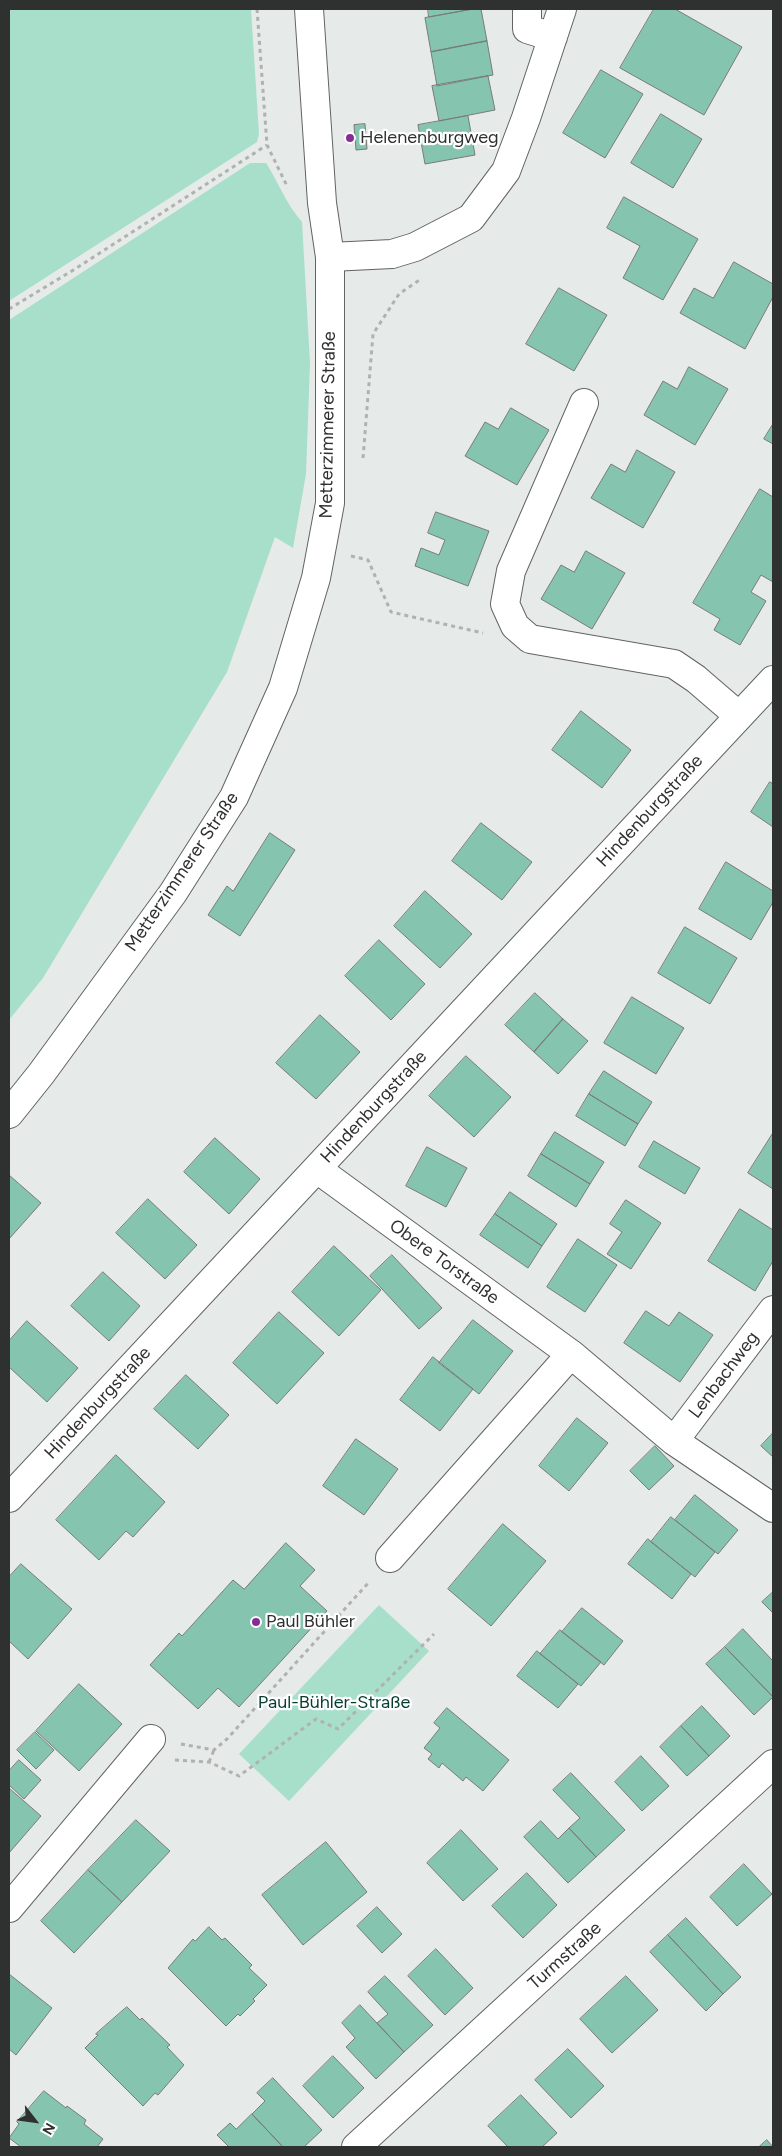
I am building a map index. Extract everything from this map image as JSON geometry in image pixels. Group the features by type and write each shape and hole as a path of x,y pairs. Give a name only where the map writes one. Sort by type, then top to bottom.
{"street":[{"name":"Metterzimmerer Straße","path":"9,1114 41,1074 173,893 234,797 283,688 316,578 330,504 330,257 322,203 309,9"},
{"path":"527,9 527,30 552,37"},
{"path":"330,257 392,254 415,247 471,218 506,171 526,118 562,9"},
{"path":"584,403 512,571 505,604 515,626 530,639 674,664 696,679 738,716"},
{"name":"Hindenburgstraße","path":"9,1498 773,680"},
{"name":"Obere Torstraße","path":"317,1169 571,1354 674,1441 773,1508"},
{"name":"Lenbachweg","path":"674,1441 773,1310"},
{"path":"390,1558 571,1354"},
{"path":"9,1908 150,1740"},
{"name":"Turmstraße","path":"356,2147 773,1764"}],"path":[{"path":"9,309 75,269 267,145 256,9"},
{"path":"351,556 368,560 392,612 490,635"},
{"path":"209,1762 214,1750 227,1740 362,1590"},
{"path":"150,1740 171,1759 209,1762 239,1776 316,1719 338,1729 434,1634"},
{"path":"150,1740 214,1750"}],"green space":[{"path":"9,9 251,9 259,134 257,142 9,301"},
{"path":"250,163 266,163 291,208 302,222 310,363 306,474 293,548 275,537 227,672 43,978 9,1020 9,320"},
{"name":"Paul-Bühler-Straße","path":"379,1605 429,1651 289,1801 239,1754"}],"building":[{"path":"428,9 473,9 429,17"},
{"path":"481,9 487,41 431,52 425,18"},
{"path":"654,9 675,9 742,47 704,115 620,68"},
{"path":"487,41 493,75 437,86 431,52"},
{"path":"601,70 643,94 605,158 563,133"},
{"path":"488,76 495,110 439,121 432,86"},
{"path":"661,114 702,139 673,188 631,163"},
{"path":"468,116 475,155 425,164 418,125"},
{"path":"365,124 367,149 356,150 354,125"},
{"path":"624,197 698,239 663,300 623,278 640,246 607,228"},
{"path":"734,262 773,284 773,297 745,349 680,313 694,288 713,298"},
{"path":"559,288 607,315 574,371 526,344"},
{"path":"689,367 728,389 695,445 644,415 663,381 677,389"},
{"path":"511,408 549,430 517,485 465,456 485,422 498,429"},
{"path":"773,424 773,444 764,439"},
{"path":"637,450 675,472 643,528 591,498 611,464 625,472"},
{"path":"760,489 773,497 773,582 761,575 751,592 766,601 740,645 714,630 720,619 693,603"},
{"path":"436,512 489,531 468,586 415,566 421,548 439,555 445,540 428,533"},
{"path":"586,551 625,573 592,629 541,599 561,565 574,572"},
{"path":"581,711 631,750 602,788 552,750"},
{"path":"770,782 773,784 773,827 751,812"},
{"path":"481,823 532,862 502,900 452,861"},
{"path":"270,833 295,850 240,936 208,915 227,886 233,891"},
{"path":"726,862 773,891 773,902 751,940 699,909"},
{"path":"425,891 472,934 440,968 394,926"},
{"path":"685,927 737,958 710,1004 658,973"},
{"path":"379,940 425,984 391,1020 345,976"},
{"path":"535,993 563,1019 534,1052 505,1025"},
{"path":"632,997 684,1028 656,1074 604,1043"},
{"path":"320,1015 360,1052 316,1099 276,1063"},
{"path":"563,1019 588,1041 558,1074 534,1052"},
{"path":"466,1056 511,1097 474,1137 429,1096"},
{"path":"604,1071 652,1102 638,1124 589,1094"},
{"path":"589,1094 638,1124 625,1146 576,1116"},
{"path":"555,1132 604,1162 590,1184 541,1154"},
{"path":"773,1133 773,1189 748,1173"},
{"path":"215,1138 260,1179 229,1214 184,1172"},
{"path":"654,1141 700,1168 685,1194 639,1167"},
{"path":"427,1147 467,1168 446,1207 406,1186"},
{"path":"541,1154 590,1184 576,1207 528,1176"},
{"path":"9,1175 41,1203 9,1239"},
{"path":"510,1192 557,1224 542,1246 495,1214"},
{"path":"148,1199 197,1245 165,1279 116,1233"},
{"path":"626,1200 661,1223 631,1269 607,1254 622,1232 610,1224"},
{"path":"740,1209 773,1230 773,1261 755,1291 708,1261"},
{"path":"495,1214 542,1246 528,1268 480,1235"},
{"path":"578,1239 617,1265 585,1312 547,1287"},
{"path":"334,1246 381,1290 339,1336 292,1292"},
{"path":"392,1255 442,1308 419,1329 370,1276"},
{"path":"103,1272 140,1306 109,1341 71,1306"},
{"path":"646,1311 669,1326 679,1312 713,1335 680,1382 624,1343"},
{"path":"279,1312 324,1353 277,1404 233,1363"},
{"path":"473,1320 513,1351 479,1394 439,1363"},
{"path":"27,1321 78,1368 47,1402 9,1367 9,1341"},
{"path":"433,1357 473,1389 440,1431 400,1400"},
{"path":"186,1375 229,1415 198,1449 154,1409"},
{"path":"577,1418 608,1443 569,1491 539,1466"},
{"path":"773,1433 773,1457 761,1446"},
{"path":"356,1439 398,1469 364,1515 323,1486"},
{"path":"655,1446 674,1466 649,1490 630,1471"},
{"path":"116,1455 165,1502 133,1537 126,1531 99,1560 56,1520"},
{"path":"695,1495 738,1530 718,1554 675,1520"},
{"path":"671,1517 715,1552 695,1577 651,1542"},
{"path":"503,1524 546,1561 491,1626 448,1589"},
{"path":"648,1539 691,1574 672,1599 628,1564"},
{"name":"Paul Bühler","path":"286,1543 315,1570 300,1586 327,1611 239,1707 218,1688 198,1709 150,1665 179,1633 182,1636 233,1580 244,1589"},
{"path":"21,1564 72,1609 28,1659 9,1641 9,1577"},
{"path":"773,1592 773,1613 762,1602"},
{"path":"582,1608 623,1641 604,1665 562,1632"},
{"path":"743,1629 773,1661 773,1697 725,1647"},
{"path":"560,1630 601,1662 581,1686 540,1654"},
{"path":"725,1647 773,1697 754,1715 706,1664"},
{"path":"537,1651 578,1684 558,1708 517,1676"},
{"path":"79,1684 122,1724 79,1771 36,1731"},
{"path":"702,1706 730,1736 709,1756 681,1726"},
{"path":"447,1708 509,1760 483,1791 466,1777 463,1781 442,1763 439,1768 428,1759 432,1754 424,1748 440,1728 434,1723"},
{"path":"681,1726 709,1756 687,1776 660,1747"},
{"path":"35,1732 54,1750 36,1769 17,1750"},
{"path":"641,1756 669,1786 642,1811 615,1782"},
{"path":"19,1760 41,1780 24,1799 9,1785 9,1771"},
{"path":"571,1773 625,1830 596,1857 569,1828 580,1818 553,1790"},
{"path":"9,1788 41,1816 9,1853"},
{"path":"136,1820 170,1851 122,1902 88,1870"},
{"path":"541,1821 558,1839 569,1828 596,1857 568,1883 524,1837"},
{"path":"461,1830 498,1869 463,1901 427,1863"},
{"path":"326,1842 367,1892 303,1945 262,1895"},
{"path":"744,1864 772,1894 737,1926 710,1897"},
{"path":"88,1870 122,1902 74,1953 41,1921"},
{"path":"527,1873 557,1905 523,1938 492,1906"},
{"path":"377,1907 402,1934 382,1953 357,1926"},
{"path":"686,1918 741,1977 723,1994 668,1935"},
{"path":"209,1927 222,1940 225,1938 252,1965 249,1968 267,1985 240,2016 238,2014 226,2026 168,1968 193,1939 195,1941"},
{"path":"668,1935 723,1994 706,2011 650,1952"},
{"path":"436,1949 473,1988 445,2015 408,1976"},
{"path":"9,1974 52,2008 16,2055 9,2049"},
{"path":"385,1976 433,2025 404,2052 377,2023 388,2014 368,1992"},
{"path":"626,1976 658,2010 612,2053 580,2019"},
{"path":"360,2005 404,2052 376,2079 346,2047 355,2038 342,2023"},
{"path":"127,2007 140,2020 142,2018 170,2045 167,2047 184,2065 158,2095 155,2093 143,2106 85,2048 98,2035 96,2034"},
{"path":"568,2049 604,2086 571,2118 535,2080"},
{"path":"333,2056 364,2088 333,2118 303,2086"},
{"path":"273,2078 322,2130 304,2147 283,2147 252,2114 265,2101 257,2093"},
{"path":"44,2091 86,2120 84,2124 103,2139 97,2147 21,2147 9,2138 19,2124 17,2122"},
{"path":"521,2095 557,2133 542,2147 508,2147 488,2126"},
{"path":"252,2114 283,2147 229,2147 217,2135 230,2123 236,2129"},
{"path":"767,2140 773,2147 759,2147"}],"place":[{"name":"Helenenburgweg","path":"350,138"},
{"name":"Paul Bühler","path":"256,1622"}]}
